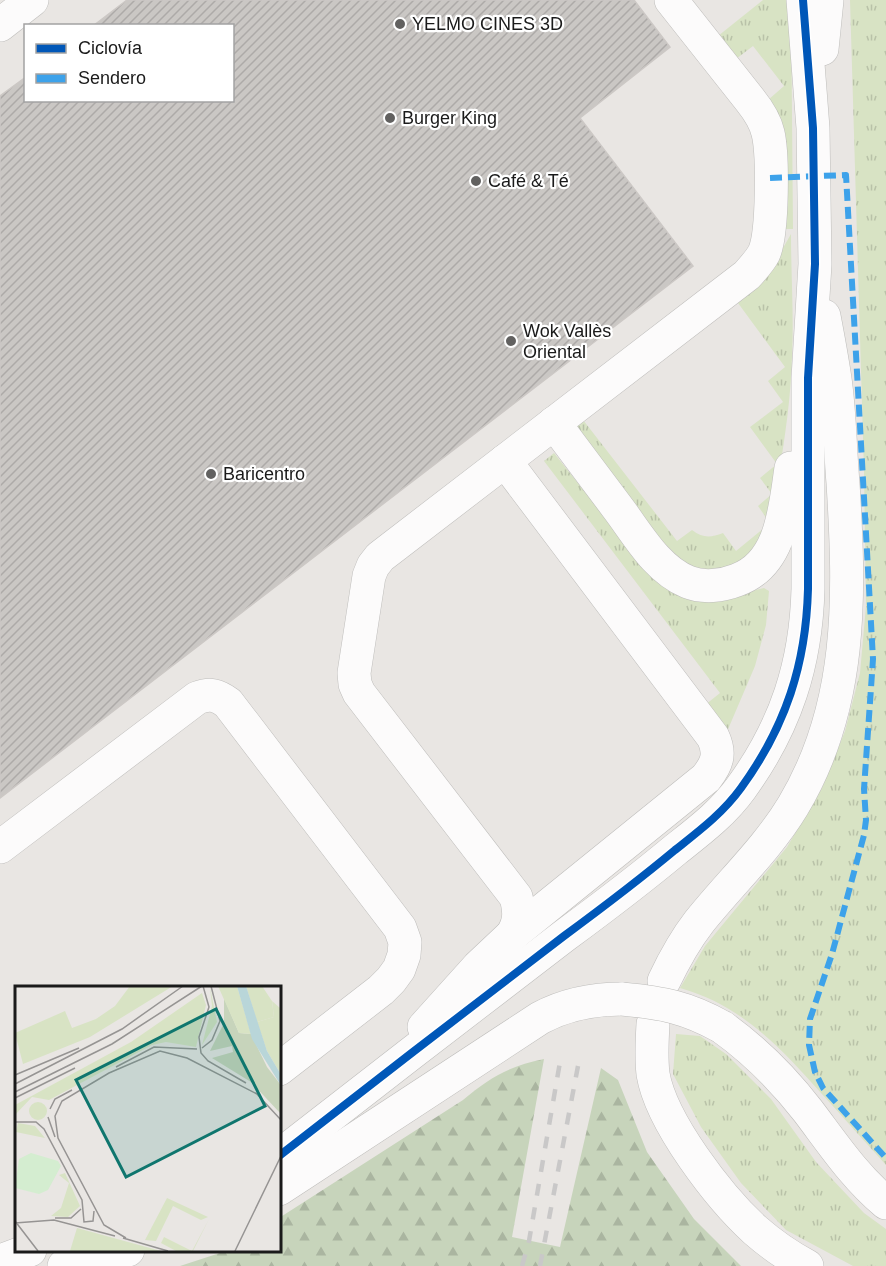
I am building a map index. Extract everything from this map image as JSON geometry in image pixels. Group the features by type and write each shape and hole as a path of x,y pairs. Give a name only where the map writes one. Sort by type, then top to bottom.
{"street":[{"path":"0,25 32,0"},
{"path":"512,935 518,926 516,897 359,693 355,684 354,673 369,576 380,557 747,275 764,253 771,218 768,133 761,115 671,0"},
{"path":"280,1154 636,882 719,814 741,789 759,762 785,709 803,653 807,621 808,378 815,264 813,128 803,0"},
{"path":"813,128 826,0"},
{"path":"664,981 680,950 699,922 767,843 793,805 814,762 840,681 848,588 846,534 836,381 815,264"},
{"path":"554,423 659,563 689,583 709,586 728,583 757,569 769,554 780,532 792,453 808,378"},
{"path":"372,1084 458,988 512,935 706,778 719,754 713,737 505,461"},
{"path":"0,847 197,698 206,694 220,697 228,704 400,928 405,942 404,955 399,969 381,990 280,1068"},
{"path":"280,1188 540,1018 555,1010 581,1003 602,999 622,999 677,1006 699,1014 740,1040 764,1062 807,1109 846,1164 869,1189 886,1203"},
{"path":"653,1024 651,1051 654,1076 675,1130 726,1199 754,1229 784,1253 807,1266"},
{"path":"0,1231 2,1237 0,1246"},
{"path":"0,1261 27,1251"},
{"path":"64,1266 118,1251"}],"green space":[{"path":"763,0 791,0 793,229 785,229 768,100 784,86 753,46 736,59 718,36"},
{"path":"850,0 886,0 886,1165 790,1060 758,1030 722,1005 680,988 705,946 787,847 822,788 845,731 860,673 866,606"},
{"path":"791,234 793,327 791,372 772,524 763,544 753,555 740,563 719,570 692,569 676,562 569,425 580,416 677,541 692,530 707,536 723,533 736,551 770,523 758,506 772,494 760,478 777,464 750,427 783,402 768,381 785,367 738,303 767,276"},
{"path":"554,453 629,547 743,593 764,588 769,591 766,625 755,666 726,734 705,705 720,693 544,461"},
{"path":"676,1034 700,1036 726,1054 771,1099 816,1162 864,1213 886,1229 886,1266 853,1266 786,1230 741,1183 701,1127 673,1074"},
{"path":"544,1059 512,1237 560,1247 601,1068 618,1080 647,1152 694,1219 741,1266 180,1266 226,1251 280,1251 280,1217 463,1100 482,1085 521,1065"}],"building":[{"name":"Baricentro","path":"127,0 634,0 670,47 580,118 693,266 0,798 0,96 24,78 24,102 234,102 234,24 96,24"}],"railway":[{"path":"522,1266 529,1241 560,1062"},
{"path":"540,1266 578,1066"}],"marked path":[{"path":"770,178 846,175 873,659 864,789 866,820 864,835 832,954 810,1019 809,1045 815,1072 823,1088 886,1158"}],"cycle path":[{"path":"280,1155 620,894 710,821 726,806 757,765 781,718 798,669 808,589 808,378 815,264 813,128 803,0"}],"place":[{"name":"YELMO CINES 3D","path":"400,24"},
{"name":"Burger King","path":"390,118"},
{"name":"Café & Té","path":"476,181"},
{"name":"Wok Vallès Oriental","path":"511,341"},
{"name":"Baricentro","path":"211,474"}]}
